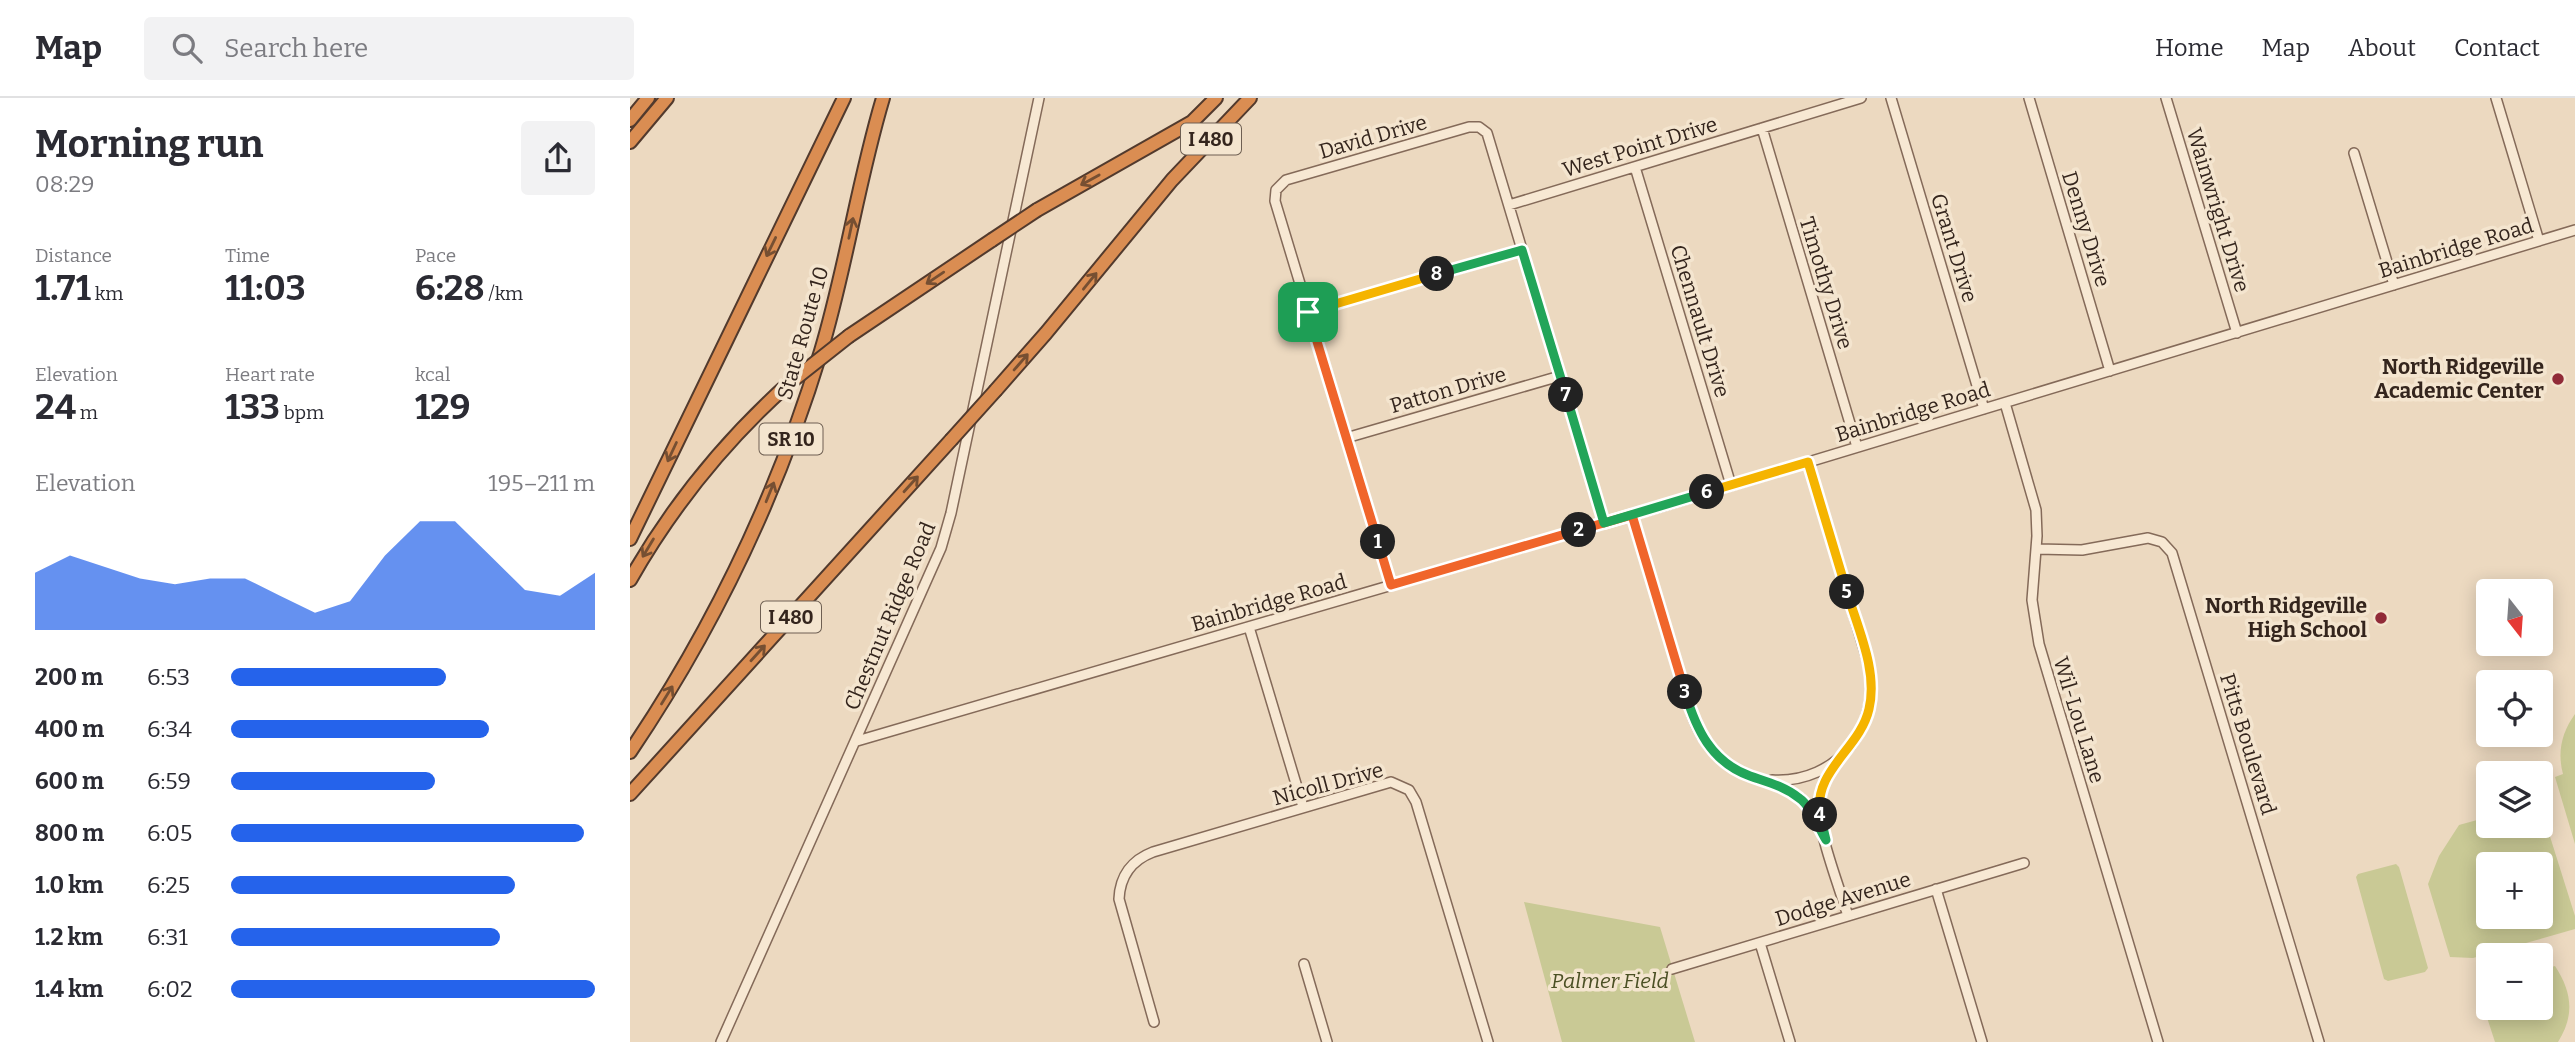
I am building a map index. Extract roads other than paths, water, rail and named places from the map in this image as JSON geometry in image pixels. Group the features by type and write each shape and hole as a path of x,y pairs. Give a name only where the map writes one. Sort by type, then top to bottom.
{"highway":[{"path":"630,120 648,98"},
{"path":"630,142 667,98"},
{"path":"630,539 844,98"},
{"name":"State Route 10","path":"630,752 680,675 723,597 782,461 821,349 883,98"},
{"name":"I 480","path":"630,580 667,519 704,470 736,433 787,385 849,336 1037,209 1192,122 1216,98"},
{"name":"I 480","path":"630,794 1046,334 1172,180 1250,98"}],"street":[{"name":"Chestnut Ridge Road","path":"722,1042 928,581 951,513 1039,98"},
{"name":"West Point Drive","path":"1509,205 1861,98"},
{"name":"Grant Drive","path":"1891,98 1984,409"},
{"name":"Denny Drive","path":"2029,98 2110,371"},
{"name":"Wainwright Drive","path":"2166,98 2237,332"},
{"path":"2496,98 2539,241"},
{"name":"David Drive","path":"1308,312 1275,201 1276,190 1282,182 1469,127 1483,129 1489,138 1509,205"},
{"name":"Timothy Drive","path":"1762,128 1857,447"},
{"path":"2354,153 2394,285"},
{"name":"Chennault Drive","path":"1635,167 1731,485"},
{"path":"1509,205 1604,523"},
{"name":"Bainbridge Road","path":"857,741 1632,515 2575,230"},
{"path":"1391,585 1308,312 1522,250"},
{"name":"Patton Drive","path":"1346,438 1560,376"},
{"name":"Wil-Lou Lane","path":"2004,403 2033,498 2037,523 2032,600 2039,644 2158,1042"},
{"path":"1808,462 1871,678 1871,702 1864,725 1852,746 1828,773 1819,806 1848,916"},
{"path":"1632,515 1698,730 1712,750 1729,766 1767,780 1783,781 1806,777 1835,762"},
{"name":"Pitts Boulevard","path":"2036,549 2082,550 2148,538 2162,542 2172,554 2319,1042"},
{"path":"1249,627 1303,807"},
{"path":"1767,780 1802,799 1826,840"},
{"name":"Nicoll Drive","path":"1154,1022 1121,911 1120,891 1125,875 1135,862 1146,855 1391,782 1403,786 1413,795 1488,1042"},
{"name":"Dodge Avenue","path":"1672,969 2024,863"},
{"path":"1936,889 1982,1042"},
{"path":"1760,943 1790,1042"},
{"path":"1304,964 1327,1042"}],"place":[{"name":"North Ridgeville Academic Center","path":"2558,379"},
{"name":"North Ridgeville High School","path":"2381,618"}],"park label":[{"name":"Palmer Field","path":"1610,981"}]}
